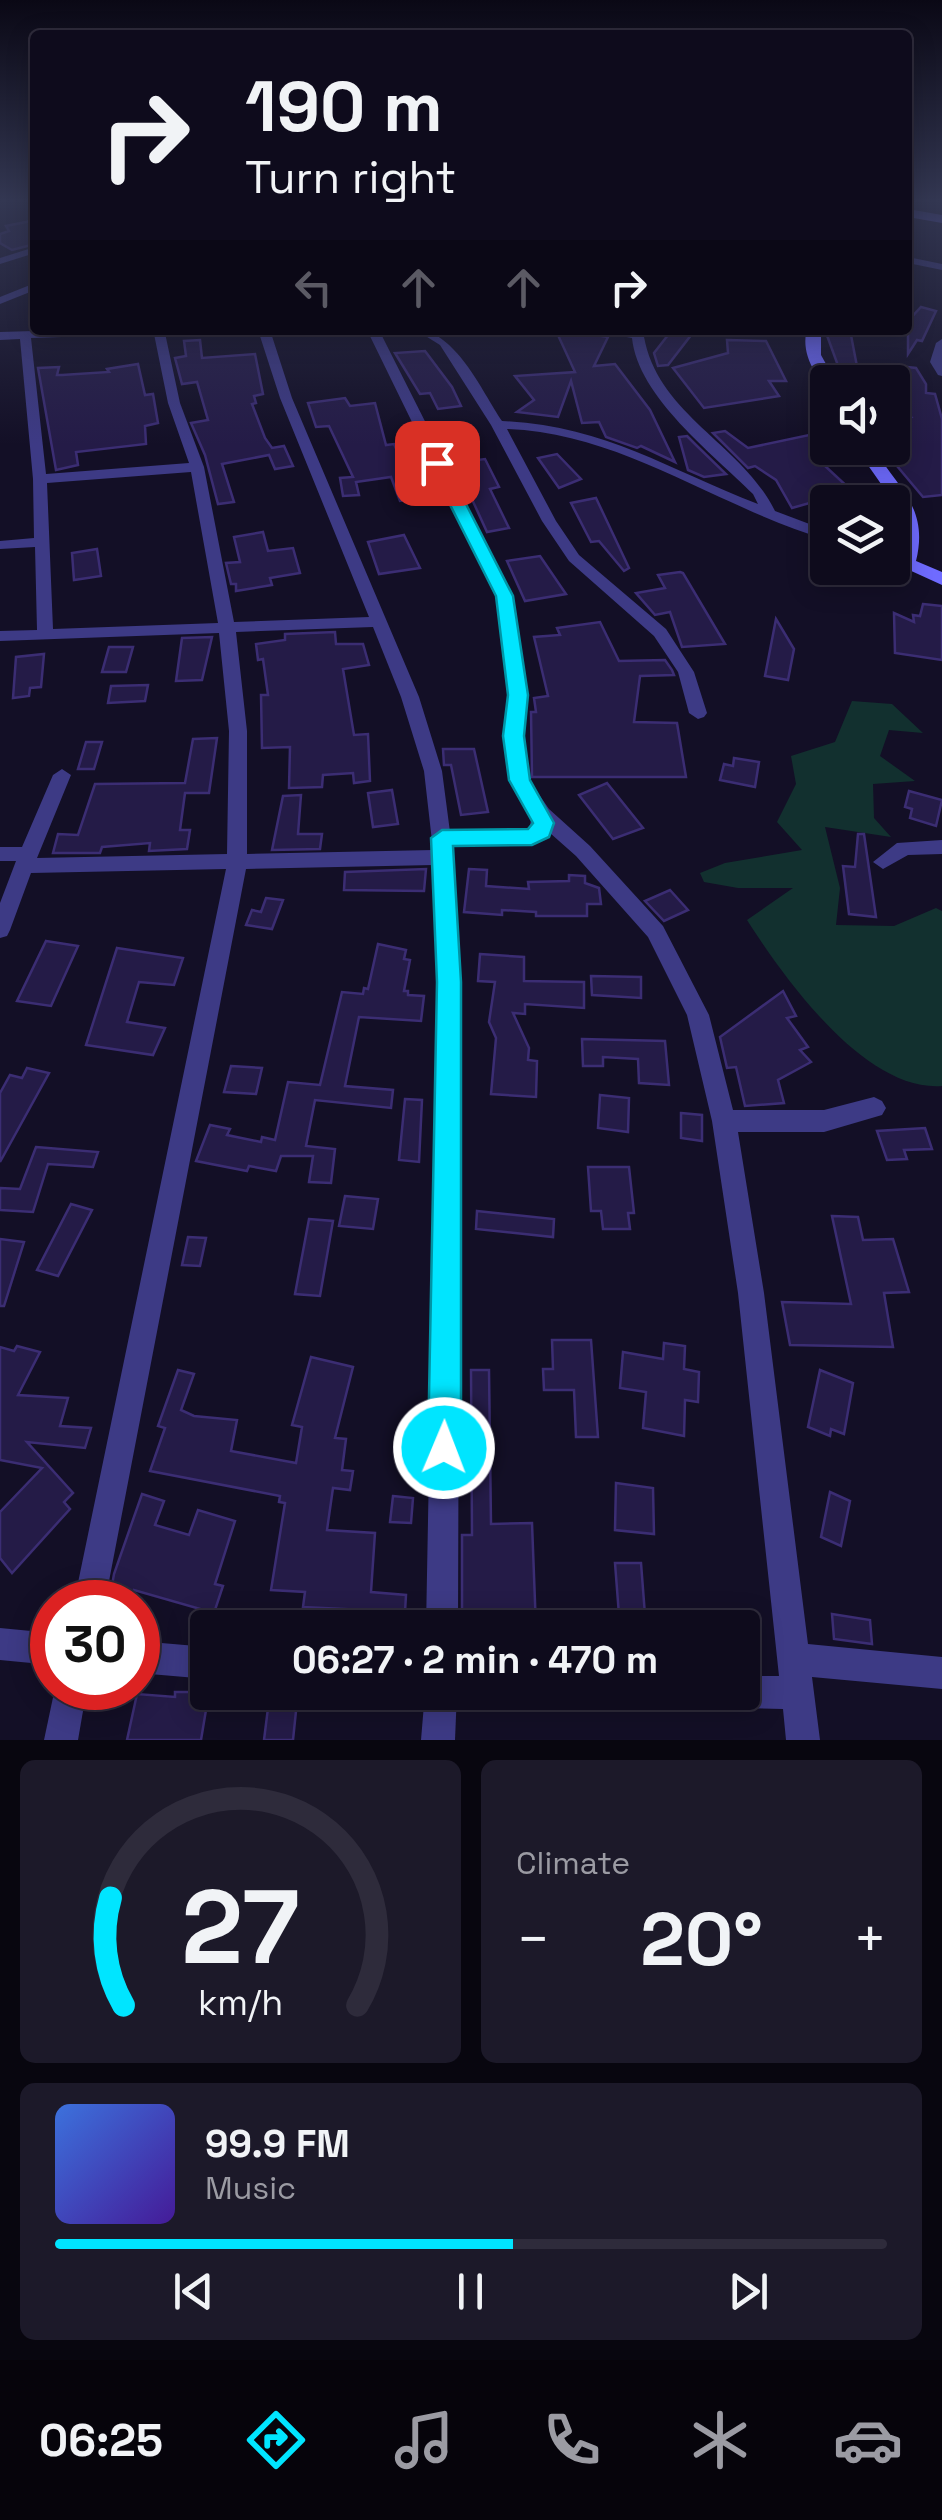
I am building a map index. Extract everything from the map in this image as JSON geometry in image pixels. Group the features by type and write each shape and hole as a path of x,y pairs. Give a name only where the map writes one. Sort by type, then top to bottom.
{"street":[{"path":"0,301 30,288"},
{"path":"25,335 40,479 45,633"},
{"path":"0,336 30,335"},
{"path":"92,1580 236,864 238,731 228,627 196,467 174,403 162,335"},
{"path":"266,335 286,398 410,697 433,771 443,848 449,982 442,1610"},
{"path":"375,335 504,596 518,695 514,736 520,780 542,814 583,852 664,946 698,1014 724,1122 751,1293 803,1740"},
{"path":"430,335 444,343 498,425 548,521 574,558 660,633 686,672 698,714"},
{"path":"637,335 649,378 758,492 768,513"},
{"path":"814,335 814,355 820,365"},
{"path":"942,343 936,362 942,372"},
{"path":"498,425 550,426 581,433 639,453 717,493 810,529"},
{"path":"40,479 196,467"},
{"path":"910,513 913,544 910,548"},
{"path":"0,544 42,542"},
{"path":"910,566 942,579"},
{"path":"0,636 379,622"},
{"path":"0,930 62,775"},
{"path":"0,854 26,860 236,864 259,858 443,848 532,837 541,832 542,814"},
{"path":"883,862 904,848 942,847"},
{"path":"724,1122 824,1120 874,1108"},
{"path":"0,1644 30,1647"},
{"path":"160,1659 190,1661"},
{"path":"793,1659 942,1673"},
{"path":"760,1692 797,1693"},
{"path":"61,1740 67,1710"},
{"path":"438,1740 440,1710"}],"green space":[{"path":"852,701 892,704 923,733 889,730 880,756 915,781 873,784 874,818 891,837 825,827 840,888 836,925 894,926 936,908 942,911 942,1086 913,1083 884,1071 856,1051 782,971 747,920 793,888 738,888 704,882 700,873 725,863 802,850 777,822 796,784 791,756 835,742"}],"building":[{"path":"921,307 936,311 922,341 917,340 908,354 908,335 912,335 912,317"},
{"path":"558,335 608,337 594,366 615,364 650,410 675,462 641,446 606,437 599,422 582,423 571,381 558,417 517,412 534,400 515,376 575,372"},
{"path":"668,335 691,335 668,365 658,366 654,353"},
{"path":"827,335 851,335 857,365 838,365"},
{"path":"200,340 202,358 255,354 263,394 254,396 256,403 252,404 265,438 272,448 284,446 293,466 275,469 269,455 222,464 234,502 218,504 205,455 191,423 208,420 197,382 182,384 175,358 186,356 184,341"},
{"path":"727,340 766,341 786,381 769,381 779,396 704,408 673,368 728,353"},
{"path":"425,351 461,406 438,409 430,393 420,394 395,353"},
{"path":"138,364 145,395 153,394 158,423 145,426 146,444 76,452 78,465 56,470 38,368 59,367 57,375 62,375 109,372 107,369"},
{"path":"910,367 916,368 926,384 926,393 935,394 942,419 942,495 923,497 896,465 910,465"},
{"path":"345,398 350,406 375,403 386,445 394,444 418,499 400,501 391,477 356,482 359,495 343,496 340,478 353,477 329,426 316,427 308,403"},
{"path":"725,431 748,448 810,435 810,465 825,465 846,485 810,485 810,503 792,508 776,480 755,466 748,468 713,433"},
{"path":"687,436 726,474 704,477 688,470 679,437"},
{"path":"469,444 478,460 485,459 499,487 490,489 509,528 487,532 448,447"},
{"path":"557,454 581,479 559,488 538,458"},
{"path":"596,498 629,568 624,571 599,541 591,542 571,503"},
{"path":"263,532 268,551 293,548 300,573 270,578 272,585 236,591 226,563 240,562 234,537"},
{"path":"404,535 420,568 379,574 368,542"},
{"path":"97,549 101,576 74,580 72,553"},
{"path":"540,556 566,594 525,601 507,561"},
{"path":"680,572 725,644 682,647 670,612 655,615 636,593 665,588 658,575"},
{"path":"923,604 942,606 942,660 895,653 894,613 914,622 913,615 920,616"},
{"path":"776,619 794,649 788,680 765,676"},
{"path":"600,622 619,661 665,660 672,670 674,675 640,676 634,722 677,723 686,777 532,777 531,712 536,712 534,698 548,696 534,637 560,635 557,628"},
{"path":"335,632 336,644 363,644 369,665 343,669 354,735 368,734 370,781 354,783 353,773 323,775 322,787 289,788 290,747 262,748 261,695 268,695 263,659 258,660 256,644 285,640 285,634"},
{"path":"212,637 202,680 176,681 182,638"},
{"path":"109,647 133,647 126,672 102,672"},
{"path":"44,654 41,687 30,688 29,696 13,698 16,657"},
{"path":"148,685 145,701 108,703 111,686"},
{"path":"217,738 209,793 185,793 180,830 190,830 187,849 149,851 150,843 102,847 100,853 53,853 58,834 78,835 95,784 185,783 193,739"},
{"path":"86,742 102,742 94,769 78,769"},
{"path":"443,749 474,749 488,812 461,815 451,765 444,765"},
{"path":"734,758 759,762 755,787 720,780 724,764 733,766"},
{"path":"607,783 643,828 613,839 579,795"},
{"path":"392,790 398,824 373,827 368,793"},
{"path":"909,791 942,800 936,826 910,818 912,809 905,807"},
{"path":"301,795 298,834 322,834 320,849 272,850 283,796"},
{"path":"858,834 864,834 876,917 849,914 843,866 855,867"},
{"path":"426,869 424,891 344,890 345,872"},
{"path":"469,869 487,870 486,886 529,889 528,882 569,881 569,875 585,876 585,883 599,888 601,904 587,904 587,916 536,916 536,912 502,910 502,915 464,912"},
{"path":"670,890 688,910 664,921 645,901"},
{"path":"266,898 283,900 272,929 246,925 252,910 261,912"},
{"path":"46,941 78,946 51,1006 17,1001"},
{"path":"378,944 406,950 404,959 410,960 404,991 424,996 421,1021 359,1017 345,1086 393,1090 391,1108 315,1100 306,1146 335,1149 331,1183 309,1182 313,1156 281,1156 276,1171 249,1166 247,1171 196,1161 210,1125 230,1129 227,1135 261,1142 262,1137 275,1140 288,1082 320,1085 342,992 363,994 364,988 368,989"},
{"path":"117,948 183,958 174,985 139,982 127,1022 165,1028 153,1055 86,1045"},
{"path":"480,954 524,957 524,981 584,982 584,1008 525,1004 525,1014 513,1013 529,1048 528,1060 537,1061 536,1097 491,1094 496,1038 489,1022 495,982 478,981"},
{"path":"591,976 641,977 641,998 592,995"},
{"path":"783,991 796,1016 787,1018 808,1047 800,1050 811,1062 778,1080 784,1103 745,1106 736,1067 727,1068 720,1037"},
{"path":"582,1039 665,1041 669,1085 639,1083 638,1059 603,1057 603,1066 583,1066"},
{"path":"231,1066 262,1068 256,1094 224,1092"},
{"path":"27,1068 49,1073 0,1162 0,1093 10,1075 22,1078"},
{"path":"600,1095 629,1098 628,1132 598,1128"},
{"path":"405,1099 422,1100 419,1162 399,1160"},
{"path":"681,1113 702,1115 702,1141 681,1138"},
{"path":"925,1128 932,1149 904,1150 907,1159 887,1160 877,1131"},
{"path":"36,1147 98,1152 93,1167 48,1164 33,1212 0,1210 0,1188 20,1189"},
{"path":"588,1167 629,1167 634,1213 628,1213 630,1229 603,1229 601,1211 591,1211"},
{"path":"345,1196 378,1199 373,1229 339,1226"},
{"path":"71,1204 92,1210 58,1276 37,1270"},
{"path":"477,1211 554,1219 553,1237 476,1229"},
{"path":"832,1216 858,1217 863,1240 893,1239 909,1292 884,1293 893,1347 790,1345 782,1302 851,1304"},
{"path":"309,1219 333,1221 320,1296 295,1294"},
{"path":"188,1237 206,1238 200,1266 182,1265"},
{"path":"0,1239 24,1242 4,1306 0,1306"},
{"path":"552,1340 591,1340 598,1437 576,1437 574,1390 544,1390 543,1369 553,1369"},
{"path":"664,1343 685,1346 684,1369 699,1372 698,1402 685,1400 684,1436 643,1428 646,1392 620,1388 623,1352 663,1359"},
{"path":"17,1346 40,1352 18,1395 68,1398 60,1426 91,1428 85,1448 27,1442 73,1493 64,1502 70,1509 12,1573 0,1558 0,1512 42,1468 0,1460 0,1347 14,1351"},
{"path":"311,1357 353,1367 335,1438 346,1439 342,1470 353,1471 350,1490 333,1488 327,1530 375,1533 371,1592 406,1595 405,1610 303,1607 305,1592 271,1590 285,1503 279,1502 280,1496 150,1471 165,1428 158,1426 178,1370 194,1374 181,1410 194,1416 237,1420 231,1451 296,1463 302,1427 292,1425"},
{"path":"471,1370 489,1370 491,1524 532,1523 535,1610 462,1610 462,1535 472,1535"},
{"path":"820,1370 853,1383 844,1434 831,1429 830,1436 808,1427"},
{"path":"616,1483 653,1488 654,1534 615,1530"},
{"path":"830,1492 850,1501 841,1546 821,1537"},
{"path":"142,1494 164,1501 155,1525 189,1535 198,1510 235,1521 215,1584 223,1586 215,1610 160,1597 160,1580 113,1580"},
{"path":"393,1496 413,1498 411,1523 390,1522"},
{"path":"615,1563 641,1563 645,1610 619,1610"},
{"path":"832,1614 870,1620 872,1644 834,1639"},
{"path":"175,1692 190,1692 190,1710 206,1710 201,1740 127,1740 134,1710 160,1710 160,1696 175,1697"},
{"path":"268,1710 296,1710 293,1740 264,1740"}],"route":[{"path":"437,463 504,596 514,644 518,695 514,736 520,780 544,823 541,832 532,837 442,838 449,982 444,1448"}]}
